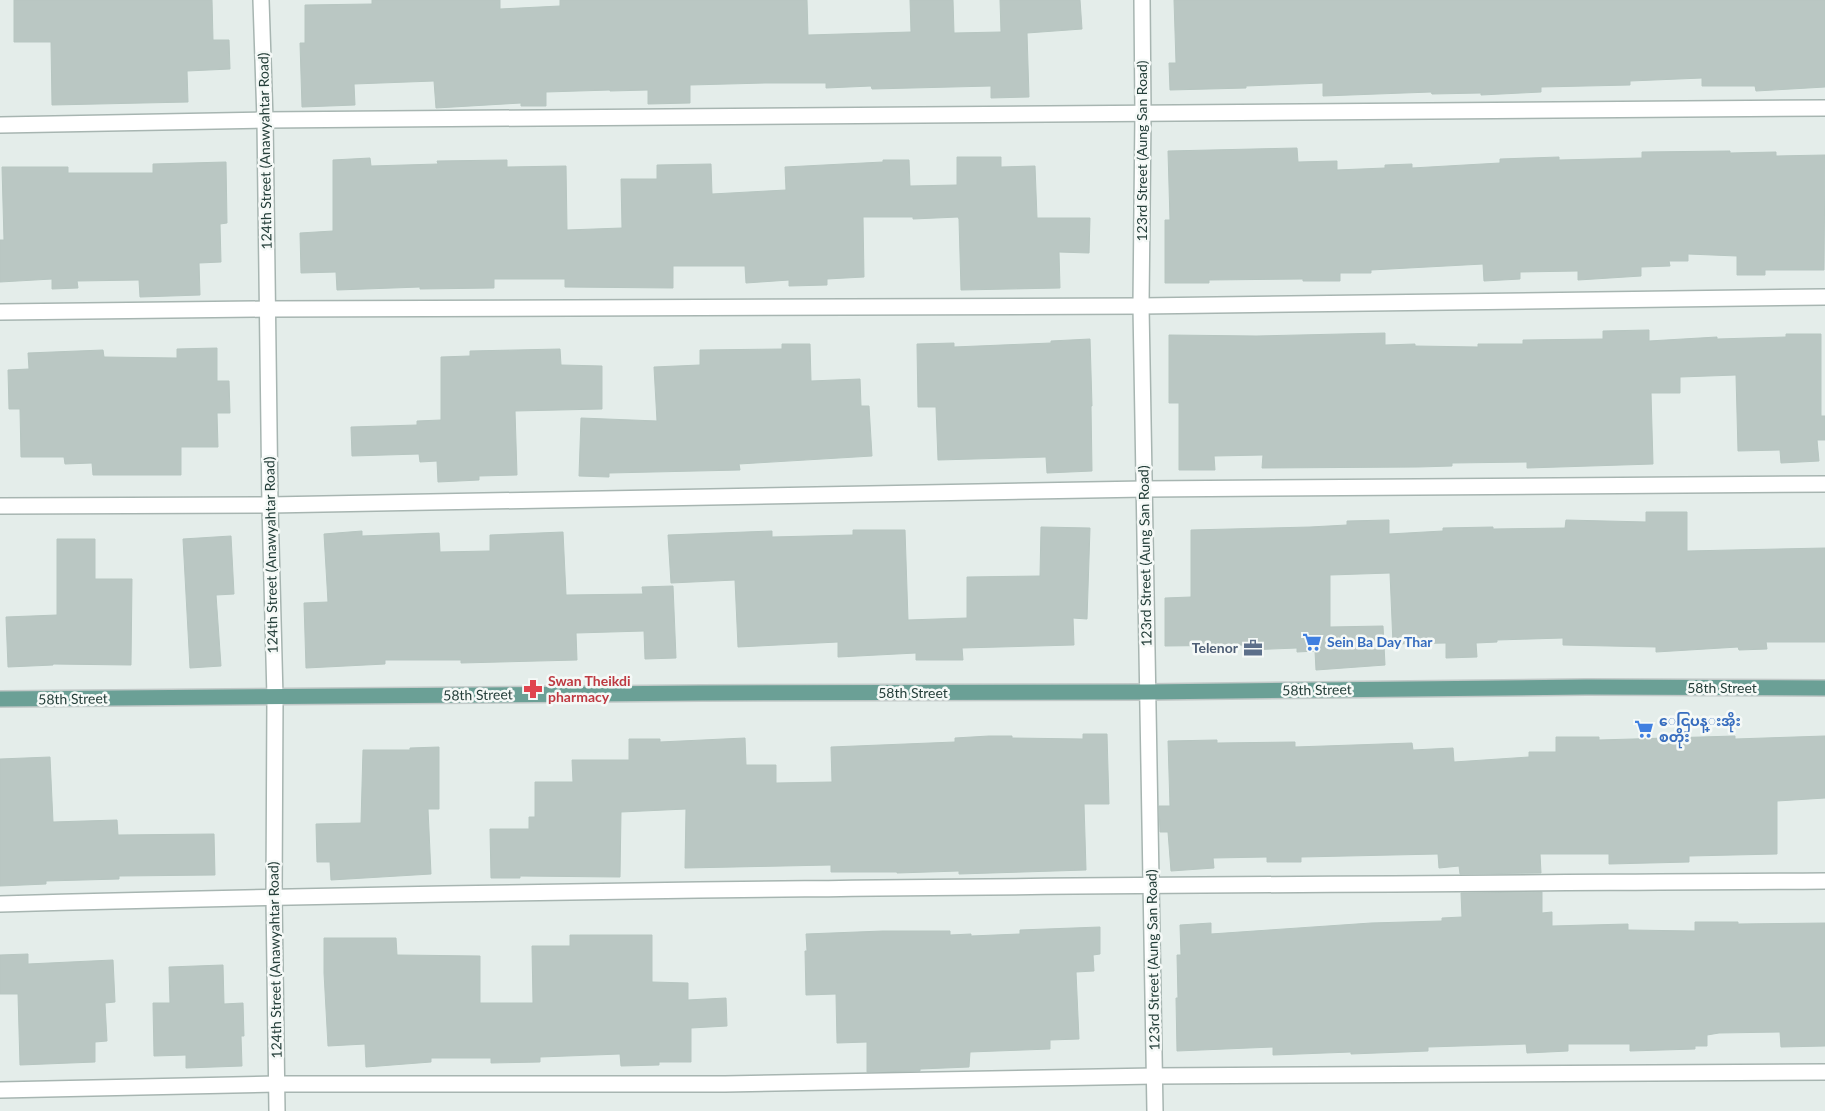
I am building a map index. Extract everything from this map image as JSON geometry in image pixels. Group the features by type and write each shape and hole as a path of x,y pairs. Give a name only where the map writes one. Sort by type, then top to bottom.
{"main road":[{"name":"58th Street","path":"0,699 701,693 1147,692 1586,687 1825,688"}],"street":[{"name":"124th Street (Anawyahtar Road)","path":"261,0 265,120 270,506 275,697 276,1111"},
{"name":"123rd Street (Aung San Road)","path":"1142,0 1141,306 1155,1111"},
{"path":"0,125 265,120 1825,108"},
{"path":"0,312 267,309 1141,306 1825,297"},
{"path":"0,506 270,506 1145,489 1825,484"},
{"path":"0,904 274,897 1152,885 1825,881"},
{"path":"0,1090 276,1084 725,1084 1154,1076 1825,1072"}],"building":[{"path":"14,0 212,0 213,40 229,40 230,69 187,71 188,102 52,105 51,42 14,42"},
{"path":"372,0 500,0 500,9 560,6 560,0 807,0 808,35 911,32 910,0 953,0 954,33 1001,32 1000,0 1080,0 1082,29 1027,33 1029,97 991,98 991,86 872,89 871,86 826,88 826,83 765,83 690,85 690,103 648,104 648,90 610,90 546,92 546,106 521,106 521,103 436,108 434,81 354,84 355,105 302,107 300,43 305,43 305,5 372,4"},
{"path":"1174,0 1825,0 1825,87 1756,91 1755,86 1702,86 1702,78 1630,81 1630,85 1541,87 1541,92 1481,95 1481,93 1432,94 1431,92 1323,96 1323,83 1170,90 1169,63 1176,63"},
{"path":"1297,148 1298,162 1337,161 1337,170 1385,168 1385,165 1412,164 1412,168 1500,163 1500,159 1559,157 1559,160 1642,158 1642,152 1730,151 1730,153 1776,152 1776,156 1825,155 1824,270 1765,270 1765,275 1737,275 1737,256 1688,254 1688,261 1669,261 1670,266 1641,267 1641,276 1578,280 1578,271 1520,272 1520,279 1484,281 1483,264 1371,270 1371,273 1340,273 1340,281 1303,281 1303,279 1209,280 1209,283 1165,283 1165,220 1170,220 1168,151"},
{"path":"957,157 1001,157 1001,167 1035,166 1037,218 1090,218 1089,253 1059,252 1060,288 961,290 958,217 913,219 913,217 863,217 864,277 827,279 827,285 789,286 789,280 746,283 745,266 673,266 673,288 565,287 565,279 494,279 494,288 420,289 420,287 337,290 336,272 301,273 300,233 333,231 333,160 370,158 371,166 438,164 437,161 507,160 507,167 566,166 567,230 622,228 621,179 657,179 657,165 711,164 712,194 786,190 785,167 883,162 883,160 909,160 910,186 957,185"},
{"path":"226,162 227,223 220,224 221,262 199,263 200,295 140,297 139,280 77,281 78,288 52,289 52,279 0,282 0,240 4,240 2,167 68,167 68,173 153,173 153,164"},
{"path":"1649,330 1649,341 1717,337 1717,339 1786,337 1786,334 1821,334 1821,416 1825,416 1825,440 1817,440 1819,461 1781,463 1780,450 1738,451 1736,375 1680,377 1680,393 1651,393 1653,464 1527,468 1527,462 1452,463 1452,466 1418,467 1262,468 1263,455 1214,456 1215,470 1179,470 1179,403 1169,403 1169,335 1256,336 1385,333 1385,345 1415,344 1415,346 1478,347 1478,344 1523,344 1523,340 1603,339 1603,331"},
{"path":"1090,339 1092,471 1047,473 1046,457 938,460 936,407 918,407 917,344 954,343 954,347 1051,343 1051,341"},
{"path":"782,344 810,344 811,381 860,379 861,406 869,406 872,456 739,464 740,470 609,473 609,477 579,476 581,418 657,421 654,367 700,365 700,350 782,349"},
{"path":"217,348 217,381 229,381 230,413 217,413 218,447 181,447 181,475 93,475 92,463 65,464 64,457 21,457 20,409 9,409 8,370 29,369 28,353 103,350 104,357 177,358 177,349"},
{"path":"560,349 561,365 602,366 602,409 515,411 517,475 479,476 479,480 438,482 437,461 420,462 419,454 352,456 351,427 417,425 417,421 441,420 441,357 470,356 470,351"},
{"path":"1646,512 1687,512 1687,551 1825,548 1825,642 1766,642 1767,649 1739,650 1738,647 1656,652 1656,647 1563,645 1563,638 1497,640 1497,642 1476,643 1477,657 1446,658 1446,643 1393,644 1390,573 1330,575 1330,627 1383,626 1385,665 1316,670 1315,651 1297,652 1297,648 1247,650 1247,645 1165,646 1165,598 1191,597 1191,530 1310,527 1347,525 1347,521 1389,520 1389,534 1443,531 1443,528 1565,528 1566,520 1646,522"},
{"path":"1041,527 1090,528 1087,619 1073,618 1074,645 962,648 963,660 916,660 916,653 838,657 838,642 738,647 735,580 671,583 668,535 772,531 772,537 853,535 853,530 905,530 908,620 967,618 967,577 1040,576"},
{"path":"362,531 362,536 439,533 440,552 490,551 490,535 563,532 566,595 643,594 642,587 673,586 676,658 645,659 644,631 576,633 577,660 461,663 461,660 385,660 385,664 306,668 304,603 328,602 324,534"},
{"path":"231,536 234,594 216,595 221,666 190,668 183,539"},
{"path":"57,539 95,539 95,579 132,579 131,665 53,664 8,667 6,617 57,615"},
{"path":"1083,734 1107,734 1109,804 1084,804 1086,870 959,874 959,871 897,873 831,872 831,865 685,868 686,809 621,812 620,877 520,876 520,878 491,878 490,829 529,829 529,817 535,817 535,782 573,782 572,760 629,760 629,739 660,739 660,742 745,738 746,765 776,765 776,783 832,782 831,747 955,742 955,738 989,736 1083,739"},
{"path":"1735,736 1735,739 1825,736 1825,798 1777,801 1777,854 1689,856 1689,862 1609,864 1609,854 1540,854 1541,873 1460,874 1459,866 1439,868 1438,854 1301,857 1301,862 1267,862 1267,857 1213,858 1214,868 1171,871 1168,832 1160,832 1159,806 1170,806 1168,741 1217,740 1217,743 1295,742 1295,747 1412,743 1413,750 1453,748 1454,762 1529,757 1529,752 1556,752 1556,737 1599,737 1599,740"},
{"path":"439,747 439,809 428,809 431,874 331,880 330,862 317,862 316,824 361,823 363,750 410,750 410,748"},
{"path":"50,757 53,822 117,820 118,835 214,834 215,875 119,876 119,879 46,881 46,884 0,886 0,759"},
{"path":"1542,892 1542,913 1552,912 1552,926 1628,924 1628,930 1695,931 1695,922 1738,922 1738,924 1825,923 1825,1046 1781,1047 1780,1032 1719,1033 1707,1035 1707,1046 1695,1046 1695,1049 1630,1051 1630,1044 1568,1044 1568,1051 1527,1053 1526,1044 1428,1047 1428,1051 1351,1054 1351,1052 1273,1055 1273,1047 1177,1051 1177,955 1181,955 1180,925 1211,923 1211,934 1371,923 1442,921 1442,918 1462,917 1461,893"},
{"path":"1100,927 1100,954 1093,955 1094,971 1076,972 1079,1039 1050,1040 1050,1049 970,1052 969,1067 920,1069 920,1071 867,1072 867,1042 837,1043 836,994 806,995 806,934 950,931 950,935 971,934 971,936 1020,934 1020,930"},
{"path":"570,935 652,935 652,982 688,983 688,1000 726,998 727,1026 691,1028 691,1062 659,1062 659,1065 621,1066 620,1054 540,1057 540,1062 491,1063 491,1058 431,1058 431,1062 366,1067 365,1044 328,1046 324,938 396,938 397,955 480,956 480,1003 533,1003 532,946 570,946"},
{"path":"28,954 28,964 113,960 115,1002 105,1003 107,1041 95,1042 95,1062 20,1065 18,994 0,994 0,955"},
{"path":"223,965 224,1004 243,1003 244,1036 241,1036 242,1066 186,1068 186,1055 154,1056 153,1003 170,1003 169,967"}],"place":[{"name":"Sein Ba Day Thar","path":"1312,642"},
{"name":"Telenor","path":"1253,648"},
{"name":"Swan Theikdi pharmacy","path":"533,689"},
{"name":"ေငြပန္းအိုး စတိုး","path":"1644,729"}]}
